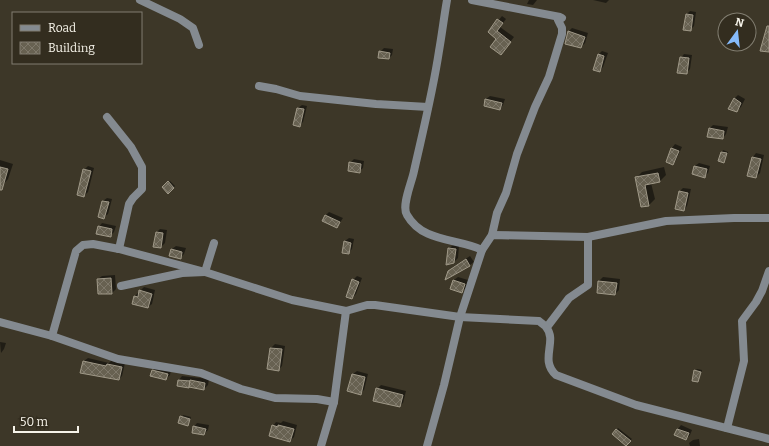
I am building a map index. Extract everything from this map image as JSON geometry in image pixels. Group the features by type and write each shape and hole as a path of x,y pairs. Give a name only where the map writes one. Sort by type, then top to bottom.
{"street":[{"path":"140,0 180,19 193,28 198,45"},
{"path":"447,0 439,52 428,107 414,173 404,206 406,214 414,224 426,234 472,245 482,250"},
{"path":"427,446 444,385 460,317 482,250 492,235 497,213 506,193 517,154 549,77 562,34 562,28 558,20 562,18 560,16 472,0"},
{"path":"259,86 300,96 376,104 428,107"},
{"path":"107,117 131,147 142,167 142,189 129,204 119,249"},
{"path":"492,235 588,237 666,221 769,218"},
{"path":"547,327 569,298 588,285 588,237"},
{"path":"205,272 214,243"},
{"path":"52,336 76,252 83,245 93,244 119,249 205,272 292,300 346,311 367,305 375,305 460,317 539,321 547,327 550,335 548,360 549,366 556,374 636,405 769,439"},
{"path":"727,428 744,361 742,321 762,291 769,271"},
{"path":"121,286 182,273 205,272"},
{"path":"321,446 334,402 346,311"},
{"path":"0,322 52,336 118,359 201,373 241,389 276,398 317,399 334,402"}],"building":[{"path":"686,14 693,15 691,31 683,30"},
{"path":"497,19 503,23 497,31 511,42 501,55 490,47 496,39 488,32"},
{"path":"767,26 769,26 769,52 760,51"},
{"path":"568,31 585,37 581,48 565,44"},
{"path":"379,51 390,53 389,59 378,58"},
{"path":"598,54 604,56 600,72 593,70"},
{"path":"680,57 689,58 687,74 677,73"},
{"path":"734,98 741,103 737,112 728,109"},
{"path":"485,99 502,103 500,110 484,106"},
{"path":"297,108 304,109 300,127 293,125"},
{"path":"709,128 724,131 723,139 707,137"},
{"path":"671,148 679,151 673,165 666,162"},
{"path":"721,152 727,153 724,163 718,161"},
{"path":"752,157 761,159 756,178 747,176"},
{"path":"349,162 361,164 360,173 348,171"},
{"path":"694,166 707,169 705,178 692,174"},
{"path":"0,167 8,169 2,190 0,190"},
{"path":"83,169 91,171 84,197 77,195"},
{"path":"658,173 660,182 645,185 649,206 641,207 635,177"},
{"path":"168,181 174,188 168,194 162,187"},
{"path":"679,191 688,193 684,211 675,209"},
{"path":"102,201 109,202 104,219 98,217"},
{"path":"325,215 340,222 337,228 322,221"},
{"path":"98,226 112,229 111,237 96,234"},
{"path":"156,232 163,233 161,248 153,247"},
{"path":"344,241 351,243 349,254 342,253"},
{"path":"448,248 456,249 454,263 446,265"},
{"path":"171,249 182,252 181,259 169,256"},
{"path":"466,259 470,266 445,280 448,271"},
{"path":"111,278 112,294 98,294 97,279"},
{"path":"352,279 359,282 352,299 346,297"},
{"path":"453,280 465,284 462,293 450,289"},
{"path":"598,281 617,283 615,295 597,293"},
{"path":"139,290 152,294 148,308 132,304 134,296 138,297"},
{"path":"270,348 282,349 279,371 267,369"},
{"path":"83,361 106,366 107,364 122,367 119,380 80,373"},
{"path":"152,370 168,374 166,380 150,376"},
{"path":"694,370 701,372 698,382 692,381"},
{"path":"352,374 365,377 361,395 347,391"},
{"path":"178,380 190,381 189,388 177,386"},
{"path":"190,380 205,383 204,390 189,387"},
{"path":"376,388 403,395 400,407 373,401"},
{"path":"180,416 190,419 188,426 178,423"},
{"path":"272,425 294,429 290,442 269,436"},
{"path":"193,426 206,429 204,435 192,433"},
{"path":"616,429 631,441 626,446 612,434"},
{"path":"677,429 689,433 686,440 674,435"}]}
